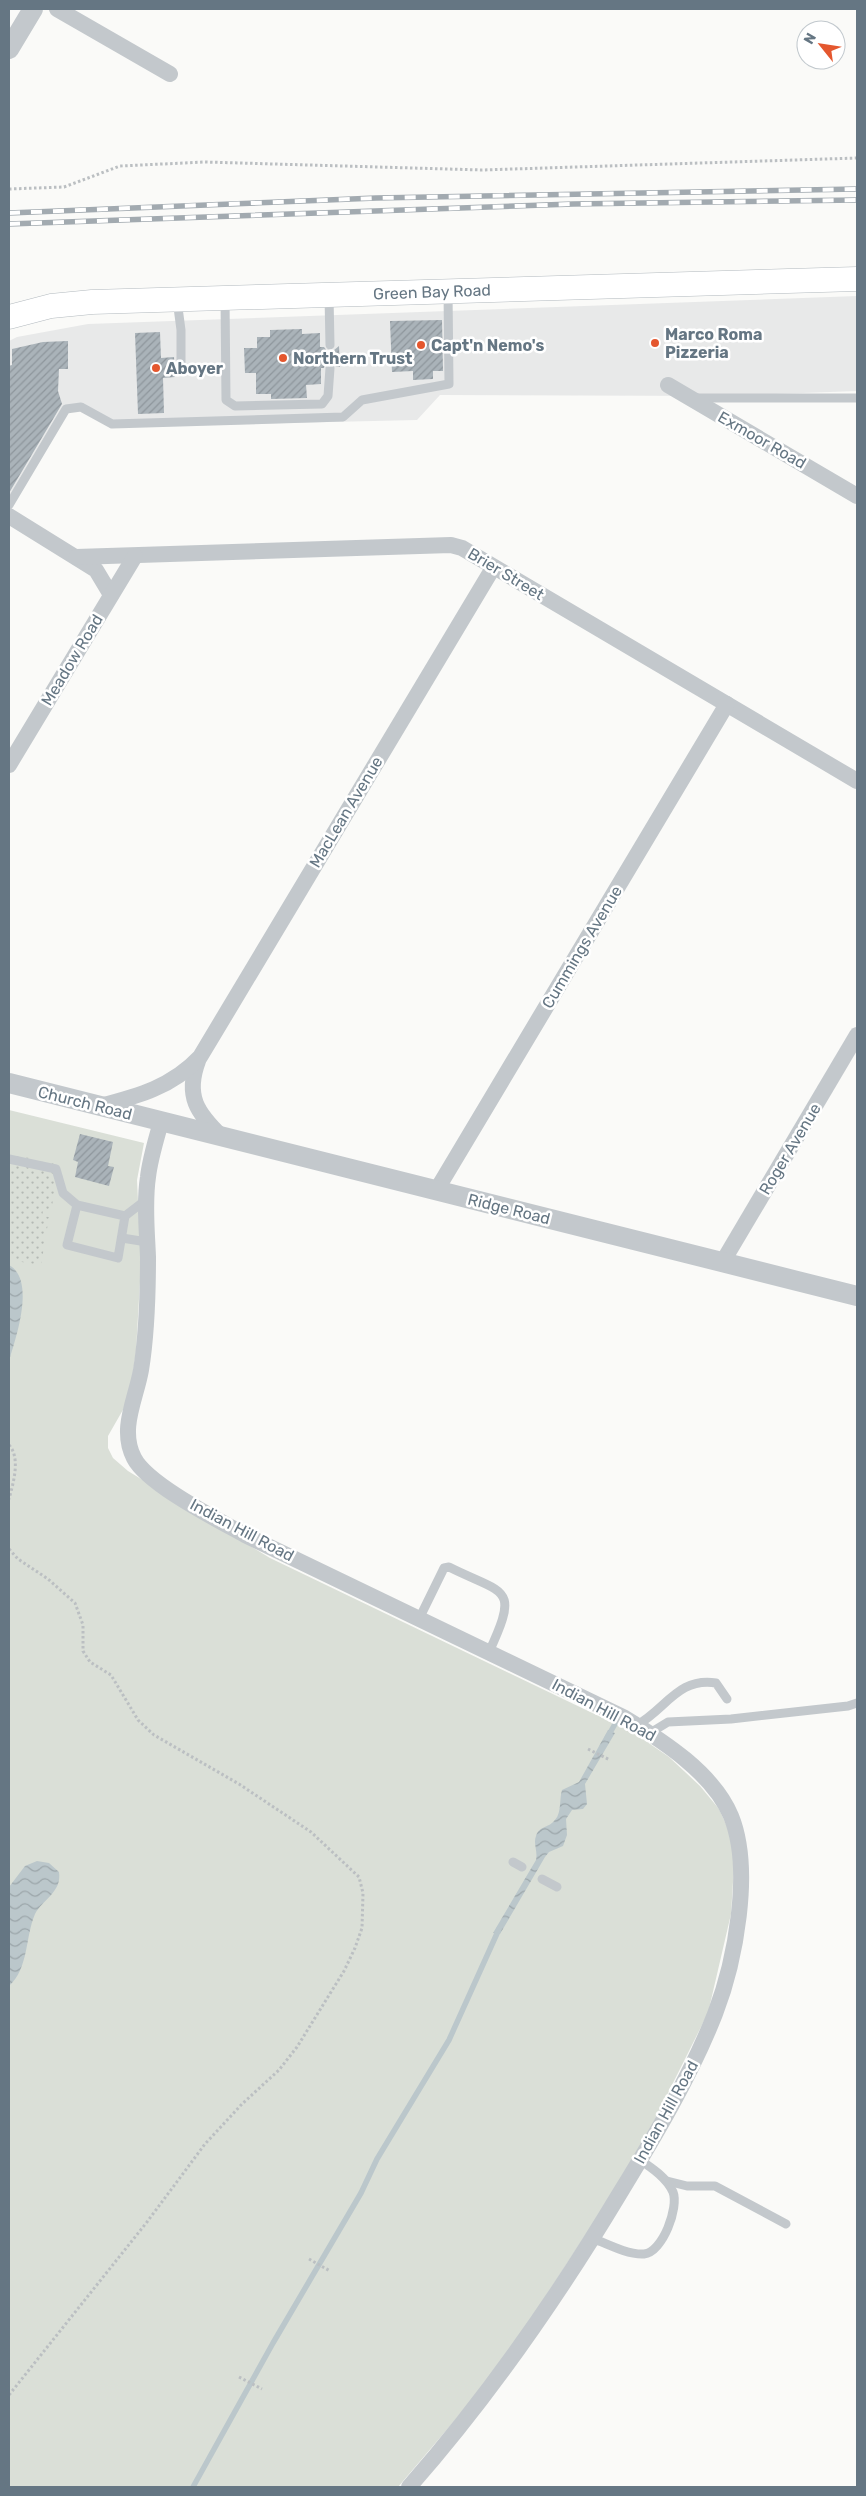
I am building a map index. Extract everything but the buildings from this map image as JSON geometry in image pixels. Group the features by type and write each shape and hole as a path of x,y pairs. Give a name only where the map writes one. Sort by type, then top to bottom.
{"main road":[{"name":"Green Bay Road","path":"9,317 51,306 177,300 857,279"}],"street":[{"path":"9,49 33,9"},
{"path":"57,9 170,74"},
{"name":"Exmoor Road","path":"668,385 857,496"},
{"path":"9,516 96,570 111,595"},
{"name":"Brier Street","path":"76,557 451,545 462,548 857,781"},
{"name":"Meadow Road","path":"9,765 135,556"},
{"name":"MacLean Avenue","path":"222,1137 207,1123 194,1099 194,1073 200,1057 493,568"},
{"name":"Cummings Avenue","path":"436,1191 727,704"},
{"name":"Roger Avenue","path":"722,1263 857,1035"},
{"name":"MacLean Avenue","path":"100,1106 148,1093 185,1072 200,1057"},
{"name":"Church Road","path":"9,1083 161,1122"},
{"name":"Ridge Road","path":"161,1122 857,1296"},
{"name":"Indian Hill Road","path":"161,1122 148,1177 147,1304 142,1360 127,1429 129,1446 134,1460 145,1472 161,1484 200,1510 245,1535 489,1652 643,1729 684,1758 720,1798 731,1816 737,1838 741,1892 732,1949 715,2012 699,2052 640,2160 592,2238 503,2371 457,2433 409,2487"}],"lane":[{"path":"9,504 66,409 82,407 112,424 343,417 362,400 449,384 448,292"},
{"path":"329,295 330,345"},
{"path":"225,298 226,400 234,406 322,404 328,396 330,368"},
{"path":"177,300 181,330 181,372"},
{"path":"689,398 857,398"},
{"path":"9,1159 56,1169 62,1193 77,1205 125,1216"},
{"path":"77,1205 68,1245 118,1258 125,1216 147,1199"},
{"path":"122,1238 147,1242"},
{"path":"419,1619 444,1568 449,1567 490,1586 502,1595 506,1606 489,1652"},
{"path":"643,1729 674,1693 702,1681 716,1683 727,1699"},
{"path":"643,1729 668,1722 731,1719 848,1706 857,1703"},
{"path":"513,1862 522,1867"},
{"path":"542,1879 557,1887"},
{"path":"640,2160 667,2181 688,2186 715,2186 786,2224"},
{"path":"592,2238 622,2249 644,2254 651,2252 668,2230 673,2215 675,2199 667,2181"}],"path":[{"path":"9,189 64,187 120,166 205,162 482,170 857,158"},
{"path":"9,1445 12,1448 15,1467 9,1499"},
{"path":"9,1549 18,1559 48,1579 76,1603 83,1625 83,1651 90,1662 111,1675 138,1720 154,1735 239,1784 311,1832 340,1856 359,1877 364,1892 362,1928 356,1948 297,2047 279,2070 242,2104 205,2144 148,2222 9,2395"},
{"path":"588,1749 610,1760"},
{"path":"309,2259 330,2271"},
{"path":"239,2377 262,2390"}],"shaded area":[{"path":"857,296 857,391 720,396 440,395 417,420 121,427 82,404 64,408 9,498 9,341 17,337 88,324"},
{"path":"9,1110 144,1143 137,1180 141,1264 136,1351 131,1387 124,1408 108,1436 108,1448 113,1458 128,1471 270,1558 634,1733 669,1757 700,1786 719,1809 730,1833 734,1866 731,1914 708,2013 645,2139 514,2345 484,2386 398,2487 9,2487"},
{"path":"9,1154 29,1158 27,1167 37,1161 59,1164 51,1212 43,1211 42,1216 49,1217 41,1265 9,1260"}],"water":[{"path":"9,1265 17,1272 23,1296 16,1338 9,1361"},
{"path":"608,1730 615,1733 585,1784 587,1804 583,1809 572,1810 566,1819 567,1835 563,1846 549,1852 500,1934 493,1933 536,1860 535,1839 537,1833 557,1818 562,1790 579,1782"},
{"path":"37,1861 49,1863 59,1872 58,1885 35,1914 20,1970 9,1986 9,1887 25,1866"}],"waterway":[{"path":"607,1738 615,1724"},
{"path":"193,2487 273,2343 361,2193 377,2159 449,2040 499,1929"}],"railway":[{"path":"9,213 376,198 857,189"},
{"path":"9,224 573,204 857,200"}],"place":[{"name":"Marco Roma Pizzeria","path":"655,343"},
{"name":"Capt'n Nemo's","path":"421,345"},
{"name":"Northern Trust","path":"283,358"},
{"name":"Aboyer","path":"156,368"}]}
